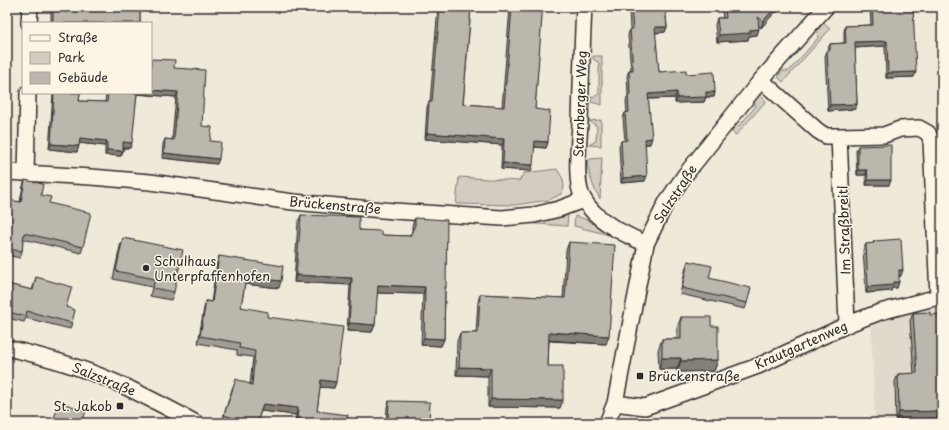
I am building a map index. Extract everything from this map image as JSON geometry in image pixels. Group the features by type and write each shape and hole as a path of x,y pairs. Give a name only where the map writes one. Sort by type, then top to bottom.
{"street":[{"path":"29,22 30,7"},
{"name":"Starnberger Weg","path":"583,200 579,190 578,156 584,7"},
{"name":"Salzstraße","path":"608,423 615,403 646,244 655,223 667,201 685,175 761,80 826,7"},
{"path":"761,80 818,131 826,136 884,135 900,129 919,128 928,132 931,140 940,296"},
{"path":"26,173 28,94"},
{"name":"Im Straßbreitl","path":"839,136 847,324"},
{"name":"Brückenstraße","path":"7,172 150,182 293,202 394,211 502,218 534,215 559,209 583,200"},
{"path":"583,200 600,219 624,235 646,244"},
{"name":"Krautgartenweg","path":"615,403 645,407 758,366 847,324 880,312 940,296"},
{"name":"Salzstraße","path":"7,348 32,353 83,370 127,388 196,423"}],"shaded area":[{"path":"942,301 942,423 875,423 871,322"}],"green space":[{"path":"823,23 830,29 783,82 778,77 782,71 789,71 818,38 817,31"},
{"path":"593,56 602,56 602,105 591,102 591,97 599,95 599,63 593,59"},
{"path":"760,95 766,101 736,135 730,131 735,125 739,126 756,106 754,101"},
{"path":"601,120 601,146 589,145 596,141 597,126 589,121"},
{"path":"602,158 600,199 595,190 587,162 590,159"},
{"path":"557,169 563,179 564,188 561,194 549,200 515,205 456,204 459,177 519,181 524,173"},
{"path":"568,215 567,226 523,223 549,220"},
{"path":"575,216 588,220 609,235 574,226"}],"building":[{"path":"7,7 8,7 7,141"},
{"path":"53,7 140,7 140,22 53,22"},
{"path":"440,7 471,7 463,104 504,107 512,7 542,7 535,109 550,111 548,142 535,141 533,165 503,163 504,139 427,133 429,102 432,102"},
{"path":"631,7 665,7 667,27 655,27 659,72 686,70 686,74 714,72 715,92 706,92 706,97 677,98 677,92 648,94 652,138 645,139 647,176 623,178 621,141 627,140 625,113 629,112 629,70 633,70 630,29 633,29"},
{"path":"725,7 776,7 763,21 758,17 759,29 750,30 750,33 719,35 717,18 726,18"},
{"path":"872,7 913,7 916,72 888,73 887,41 855,42 857,104 830,105 827,50 830,50 830,44 846,43 845,26 873,25"},
{"path":"152,59 175,60 174,68 205,70 202,126 212,127 210,141 221,142 219,159 164,153 165,139 174,140 178,92 152,90"},
{"path":"941,64 942,64 942,87"},
{"path":"54,94 80,94 79,101 107,102 108,94 137,94 132,143 123,142 123,151 107,150 107,141 80,138 79,146 51,144"},
{"path":"891,145 891,180 868,180 867,170 858,170 858,146"},
{"path":"25,180 43,184 41,195 51,197 49,203 91,213 83,247 24,233 22,251 7,249 7,200 21,202"},
{"path":"301,215 359,217 359,230 381,231 381,235 410,236 415,225 415,218 447,220 444,339 424,338 425,287 378,285 375,325 349,323 352,278 296,275"},
{"name":"Schulhaus Unterpfaffenhofen","path":"123,238 183,250 174,292 153,288 155,279 116,271"},
{"path":"901,239 903,270 899,270 899,282 893,282 893,285 868,287 866,244 874,243 874,241"},
{"path":"569,242 615,245 609,336 549,332 548,366 563,366 563,400 491,399 491,368 459,367 460,333 478,333 480,294 565,298"},
{"path":"219,256 283,266 281,281 246,277 241,307 268,312 267,317 343,327 336,382 321,380 317,411 348,415 347,423 297,423 298,408 263,404 257,423 250,423 224,415 236,379 252,385 255,351 239,348 240,343 200,336 206,301 212,302"},
{"path":"688,261 712,266 709,278 751,288 747,303 682,288"},
{"path":"36,277 72,287 66,307 75,310 72,323 27,311 26,316 7,312 7,284 33,290"},
{"path":"930,312 930,315 942,314 942,411 899,412 898,374 917,373 913,313"},
{"path":"681,317 711,317 711,326 718,326 718,360 681,361 681,358 662,358 662,339 681,339"},
{"path":"389,401 430,402 429,423 388,423"},
{"path":"60,402 86,411 82,423 52,423"},
{"path":"7,420 16,423 7,423"}],"place":[{"name":"Schulhaus Unterpfaffenhofen","path":"146,268"},
{"name":"Brückenstraße","path":"640,376"},
{"name":"St. Jakob","path":"120,406"}]}
